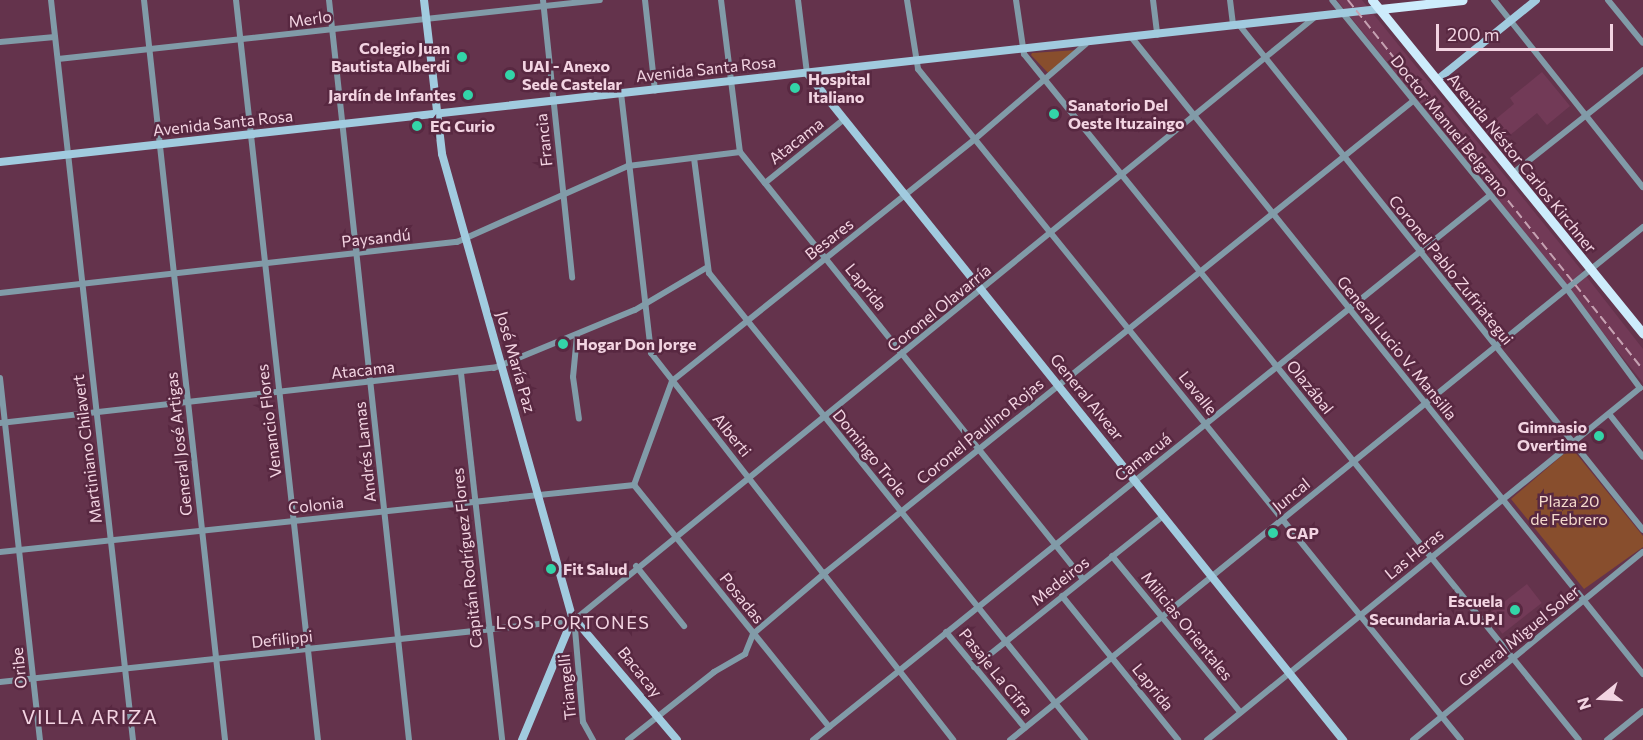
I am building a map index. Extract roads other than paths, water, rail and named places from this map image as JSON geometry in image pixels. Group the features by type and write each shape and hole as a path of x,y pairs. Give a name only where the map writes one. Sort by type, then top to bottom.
{"main road":[{"name":"Avenida Néstor Carlos Kirchner","path":"1372,0 1643,334"},
{"path":"1380,9 1412,3 1463,0"}],"street":[{"name":"Martiniano Chilavert","path":"51,0 133,740"},
{"name":"General José Artigas","path":"144,0 225,740"},
{"name":"Venancio Flores","path":"236,0 318,740"},
{"name":"Andrés Lamas","path":"328,0 409,740"},
{"name":"José María Paz","path":"424,0 436,115 465,240 573,622"},
{"name":"Merlo","path":"58,59 333,30 543,3 600,0"},
{"path":"645,0 655,90"},
{"path":"722,0 740,152"},
{"path":"798,0 807,74"},
{"path":"907,0 914,62"},
{"path":"1016,0 1022,50"},
{"path":"1153,0 1157,35"},
{"path":"1230,0 1236,26"},
{"name":"Doctor Manuel Belgrano","path":"1332,0 1639,383 1638,391"},
{"path":"1494,0 1508,22 1643,187"},
{"path":"1437,80 1536,0"},
{"path":"1608,0 1643,43"},
{"name":"Francia","path":"543,3 572,277"},
{"name":"Avenida Santa Rosa","path":"0,162 1086,44 1380,9"},
{"name":"Coronel Olavarría","path":"573,622 674,535 982,291 1266,61 1315,17"},
{"name":"Coronel Pablo Zufriategui","path":"1236,26 1643,530"},
{"path":"0,42 55,37"},
{"name":"General Lucio V. Mansilla","path":"1132,38 1271,214 1643,674"},
{"name":"Besares","path":"672,381 905,196 1046,80 1086,44"},
{"name":"Olazábal","path":"1022,50 1121,177 1200,271 1579,740"},
{"name":"Lavalle","path":"914,62 1461,740"},
{"path":"1512,174 1643,70"},
{"name":"General Alvear","path":"807,74 1343,740"},
{"name":"Alberti","path":"621,93 648,347 672,381 826,572 898,671 953,740"},
{"name":"Coronel Paulino Rojas","path":"628,740 714,672 745,654 753,634 826,572 1413,101"},
{"name":"Atacama","path":"765,183 843,120"},
{"name":"Paysandú","path":"0,293 465,240 628,166 740,152"},
{"name":"Laprida","path":"740,152 1083,579"},
{"path":"694,158 706,268"},
{"name":"Camacuá","path":"813,740 821,738 829,727 946,632 1489,196"},
{"name":"Juncal","path":"1010,740 1643,227"},
{"name":"Atacama","path":"2,422 461,374 502,366 642,306 706,268"},
{"name":"Domingo Trole","path":"706,268 823,417 1085,740"},
{"path":"577,335 573,377 579,419"},
{"name":"Capitán Rodríguez Flores","path":"461,374 502,740"},
{"name":"Oribe","path":"0,378 2,422 20,550 40,740"},
{"path":"634,485 672,381"},
{"name":"Las Heras","path":"1207,740 1638,391"},
{"path":"1610,415 1643,457"},
{"name":"Colonia","path":"0,552 634,485"},
{"name":"Posadas","path":"634,485 829,727"},
{"name":"Medeiros","path":"974,667 1163,516"},
{"name":"General Miguel Soler","path":"1413,740 1643,552"},
{"name":"Milicias Orientales","path":"1112,556 1240,712"},
{"path":"636,566 684,626"},
{"name":"Laprida","path":"1062,596 1178,740"},
{"path":"522,740 573,622"},
{"name":"Defilippi","path":"0,682 573,622"},
{"name":"Bacacay","path":"573,622 677,740"},
{"name":"Triangelli","path":"573,622 583,722 593,740"},
{"name":"Pasaje La Cifra","path":"946,632 1024,728"},
{"path":"1607,740 1643,711"}],"railway":[{"path":"1348,0 1643,369"}],"place":[{"name":"Colegio Juan Bautista Alberdi","path":"462,57"},
{"name":"UAI - Anexo Sede Castelar","path":"510,75"},
{"name":"Hospital Italiano","path":"795,88"},
{"name":"Jardín de Infantes","path":"468,95"},
{"name":"Sanatorio Del Oeste Ituzaingo","path":"1054,114"},
{"name":"EG Curio","path":"417,126"},
{"name":"Hogar Don Jorge","path":"563,344"},
{"name":"Gimnasio Overtime","path":"1599,436"},
{"name":"CAP","path":"1273,533"},
{"name":"Fit Salud","path":"551,569"},
{"name":"Escuela Secundaria A.U.P.I","path":"1515,610"}],"district":[{"name":"LOS PORTONES","path":"573,622"},
{"name":"VILLA ARIZA","path":"90,716"}],"park label":[{"name":"Plaza 20 de Febrero","path":"1569,510"}]}
